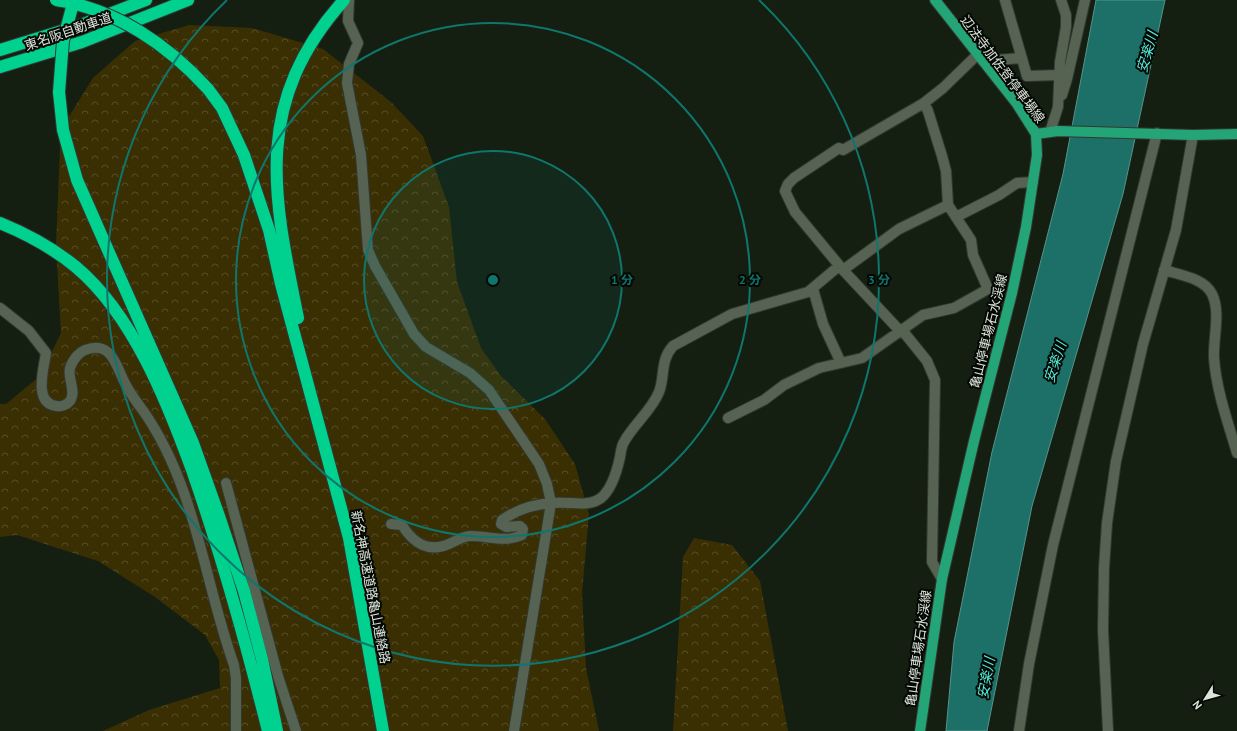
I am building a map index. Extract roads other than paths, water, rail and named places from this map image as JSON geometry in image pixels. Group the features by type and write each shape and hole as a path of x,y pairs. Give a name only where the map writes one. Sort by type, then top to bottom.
{"highway":[{"path":"56,0 118,19 145,34 181,60 208,89 232,126 254,182 269,230 325,450"},
{"path":"74,0 63,41 58,92 63,130 69,157 92,216 193,443 244,591 258,644 277,731"},
{"name":"東名阪自動車道","path":"0,50 78,26 146,0"},
{"name":"東名阪自動車道","path":"0,67 82,42 188,0"},
{"path":"325,450 278,218 276,156 278,132 292,80 314,36 347,3"},
{"path":"0,223 45,245 76,267 94,286 122,321 138,345 158,385 180,436 210,522 237,608 268,731"},
{"name":"新名神高速道路亀山連絡路","path":"325,450 349,538 383,731"}],"main road":[{"name":"辺法寺加佐登停車場線","path":"936,0 1017,104 1036,134"},
{"path":"1036,134 1054,131 1193,135 1237,134"},
{"name":"亀山停車場石水渓線","path":"920,731 942,579 974,441 1012,293 1033,182 1036,155 1036,134"}],"street":[{"path":"359,0 347,3 348,21 358,43 349,64 347,83 354,110 361,155 368,250 375,266 414,334 426,347 470,373 488,390 539,464 547,484 551,503 514,731"},
{"path":"1005,0 1026,76 1059,75"},
{"path":"1054,131 1058,106 1059,75 1066,27 1066,15 1062,0"},
{"path":"1058,106 1067,79 1085,0"},
{"path":"942,579 932,562 935,380 927,361 901,330 841,268 795,212 785,191 788,184 839,148 843,150 924,103 980,58 1022,58"},
{"path":"728,418 758,404 794,380 819,368 862,358 923,315 954,308 988,290 973,255 971,240 948,205 946,171 928,111 924,103"},
{"path":"1020,731 1029,664 1053,545 1154,134"},
{"path":"1108,731 1103,630 1104,568 1107,523 1116,461 1134,381 1182,203 1193,135"},
{"path":"956,217 999,195 1017,183 1033,182"},
{"path":"391,524 402,525 408,536 426,547 441,546 464,536 509,539 522,534 523,530 520,526 503,526 502,520 508,516 526,509 551,503 594,502 606,492 615,475 623,444 659,394 664,363 673,346 732,314 813,290 841,268 899,229 948,205"},
{"path":"1164,270 1200,281 1212,293 1216,306 1214,346 1216,369 1237,453"},
{"path":"813,290 824,324 841,363"},
{"path":"0,308 28,330 46,353 42,392 47,402 56,406 61,406 70,402 72,389 70,369 78,356 84,351 93,348 105,351 115,360 126,386 152,424 166,448 187,502 234,665 236,678 236,731"},
{"path":"226,483 278,676 296,731"}],"water":[{"name":"安楽川","path":"1096,0 1165,0 1123,194 1032,506 987,731 946,731 954,642 992,452 1063,174"}]}
